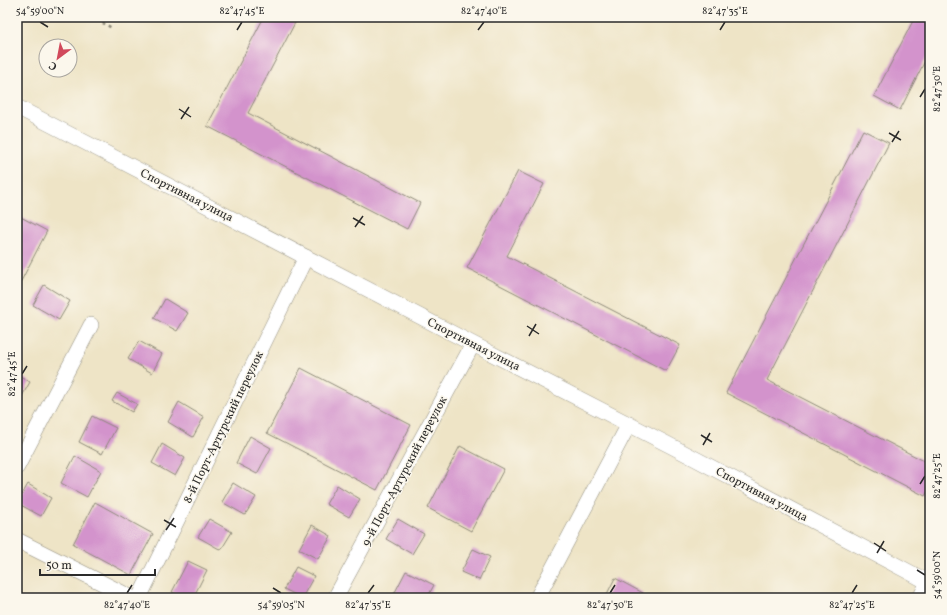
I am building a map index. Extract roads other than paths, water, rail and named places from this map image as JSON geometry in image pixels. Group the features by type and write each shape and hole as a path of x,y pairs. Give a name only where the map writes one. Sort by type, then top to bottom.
{"street":[{"name":"Спортивная улица","path":"19,112 306,257 629,424 929,583"},
{"name":"8-й Порт-Артурский переулок","path":"140,598 306,257"},
{"path":"17,466 91,325"},
{"name":"9-й Порт-Артурский переулок","path":"335,598 473,344"},
{"path":"537,598 629,424"},
{"path":"17,540 132,598"},
{"path":"920,598 929,583"}]}
